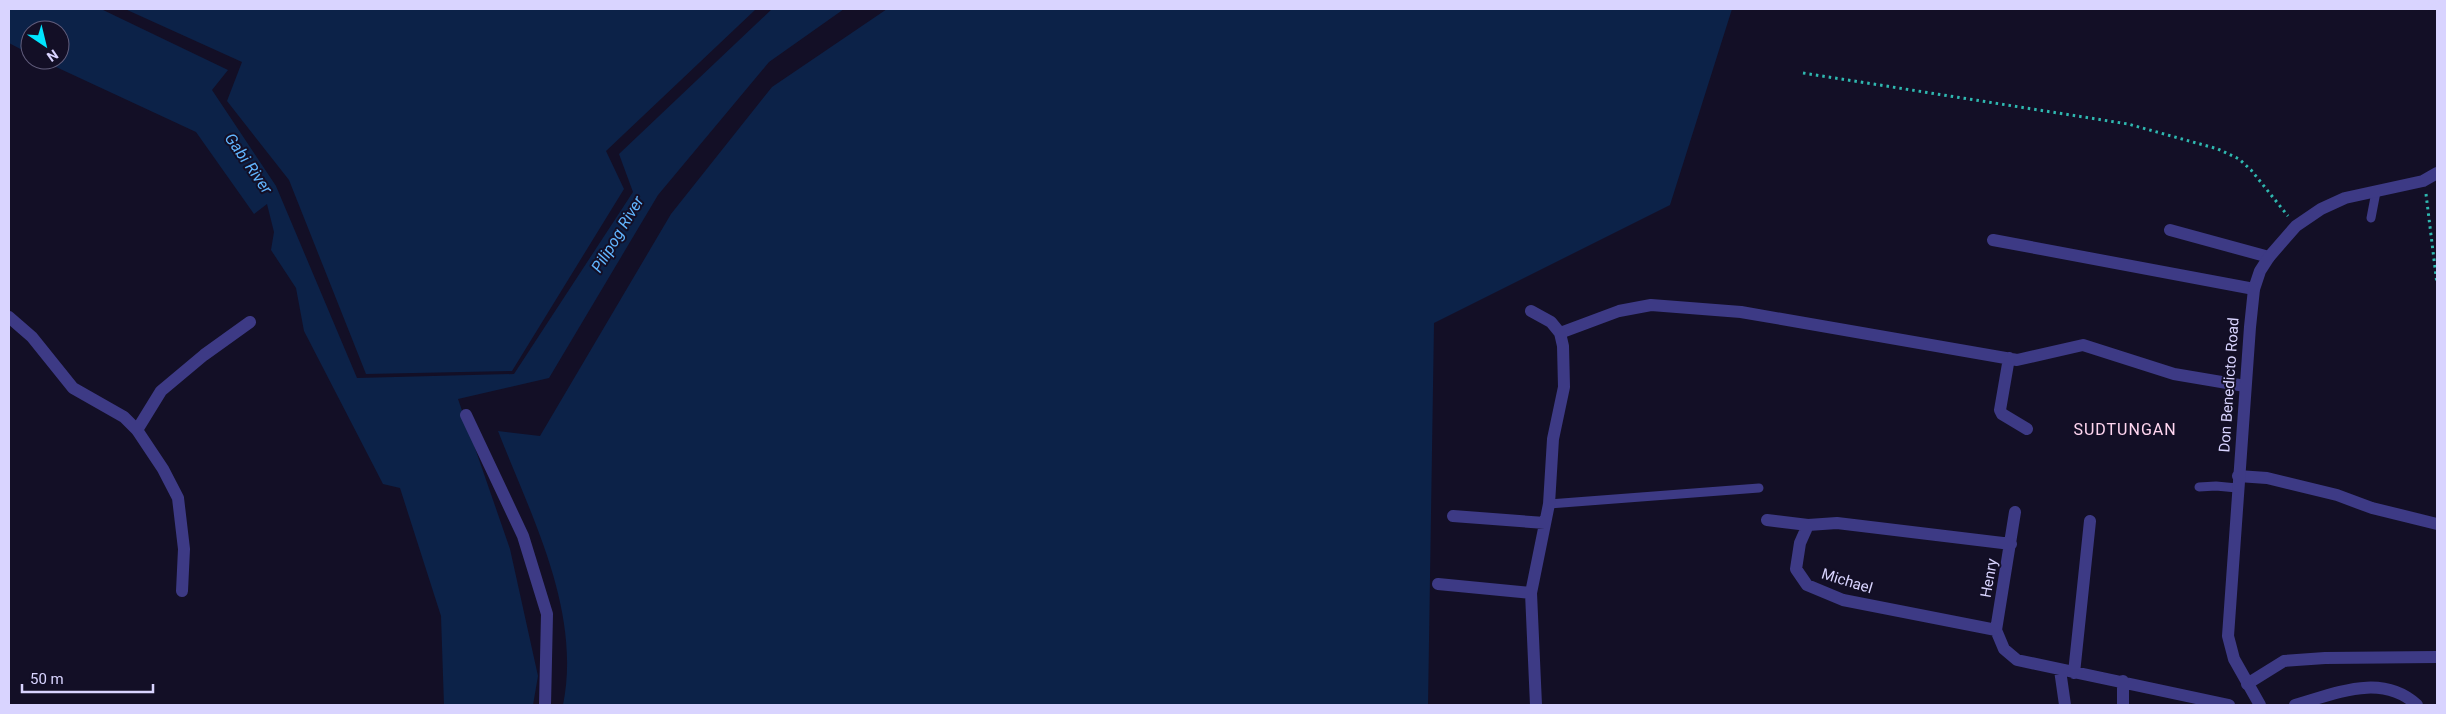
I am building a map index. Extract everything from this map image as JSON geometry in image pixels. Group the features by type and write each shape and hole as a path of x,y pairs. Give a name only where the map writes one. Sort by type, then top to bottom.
{"street":[{"name":"Don Benedicto Road","path":"2260,705 2234,659 2228,636 2245,386 2254,289 2269,257 2296,226 2329,205 2345,198 2423,181 2437,173"},
{"path":"2170,230 2269,257"},
{"path":"1993,240 2254,289"},
{"path":"1560,332 1619,311 1651,305 1741,312 2017,360 2083,345 2174,374 2245,386"},
{"path":"1531,311 1550,322 1560,332 1563,346 1564,387 1553,438 1549,504 1531,594 1536,705"},
{"path":"9,317 32,337 73,388 124,417 137,430 163,469 178,498 184,549 182,591"},
{"path":"137,430 161,391 204,355 250,322"},
{"path":"2009,358 2000,410 2002,414 2027,429"},
{"path":"466,416 523,536 547,614 545,705"},
{"path":"2238,482 2267,478 2337,494 2372,508 2437,524"},
{"name":"Henry","path":"1996,630 2016,512"},
{"path":"1453,516 1545,523"},
{"path":"1767,520 1808,525 1837,523 2011,544"},
{"path":"2074,673 2090,521"},
{"name":"Michael","path":"1808,525 1800,543 1796,570 1807,585 1842,600 1996,630"},
{"path":"1438,584 1531,594"},
{"path":"1996,630 2004,649 2017,660 2229,705"},
{"path":"2247,684 2284,661 2437,657"},
{"path":"2060,670 2065,705"},
{"path":"2123,681 2123,705"},
{"path":"2295,705 2358,687 2387,688 2417,705"}],"lane":[{"path":"2371,218 2376,192"},
{"path":"2199,488 2238,482"},
{"path":"1549,504 1759,488"}],"path":[{"path":"1803,73 2128,124 2218,149 2239,159 2251,170 2296,226"},
{"path":"2423,181 2429,209 2437,284"}],"water":[{"path":"9,9 101,9 228,70 212,90 276,186 357,378 514,374 633,192 619,154 772,9 844,9 769,62 658,195 549,378 458,399 510,549 538,676 533,705 444,705 441,616 400,488 383,484 304,331 296,288 271,250 274,232 267,204 254,214 196,132 63,70 70,70 70,20 20,20 20,49 9,43"},
{"path":"125,9 756,9 606,151 624,189 512,371 366,374 289,180 227,101 242,62"},
{"path":"887,9 1732,9 1670,205 1434,323 1428,705 563,705 567,670 566,634 559,599 538,530 498,431 540,436 671,214 772,87"}],"district":[{"name":"SUDTUNGAN","path":"2125,429"}],"water label":[{"name":"Gabi River","path":"249,163"},
{"name":"Pilipog River","path":"617,234"}]}
